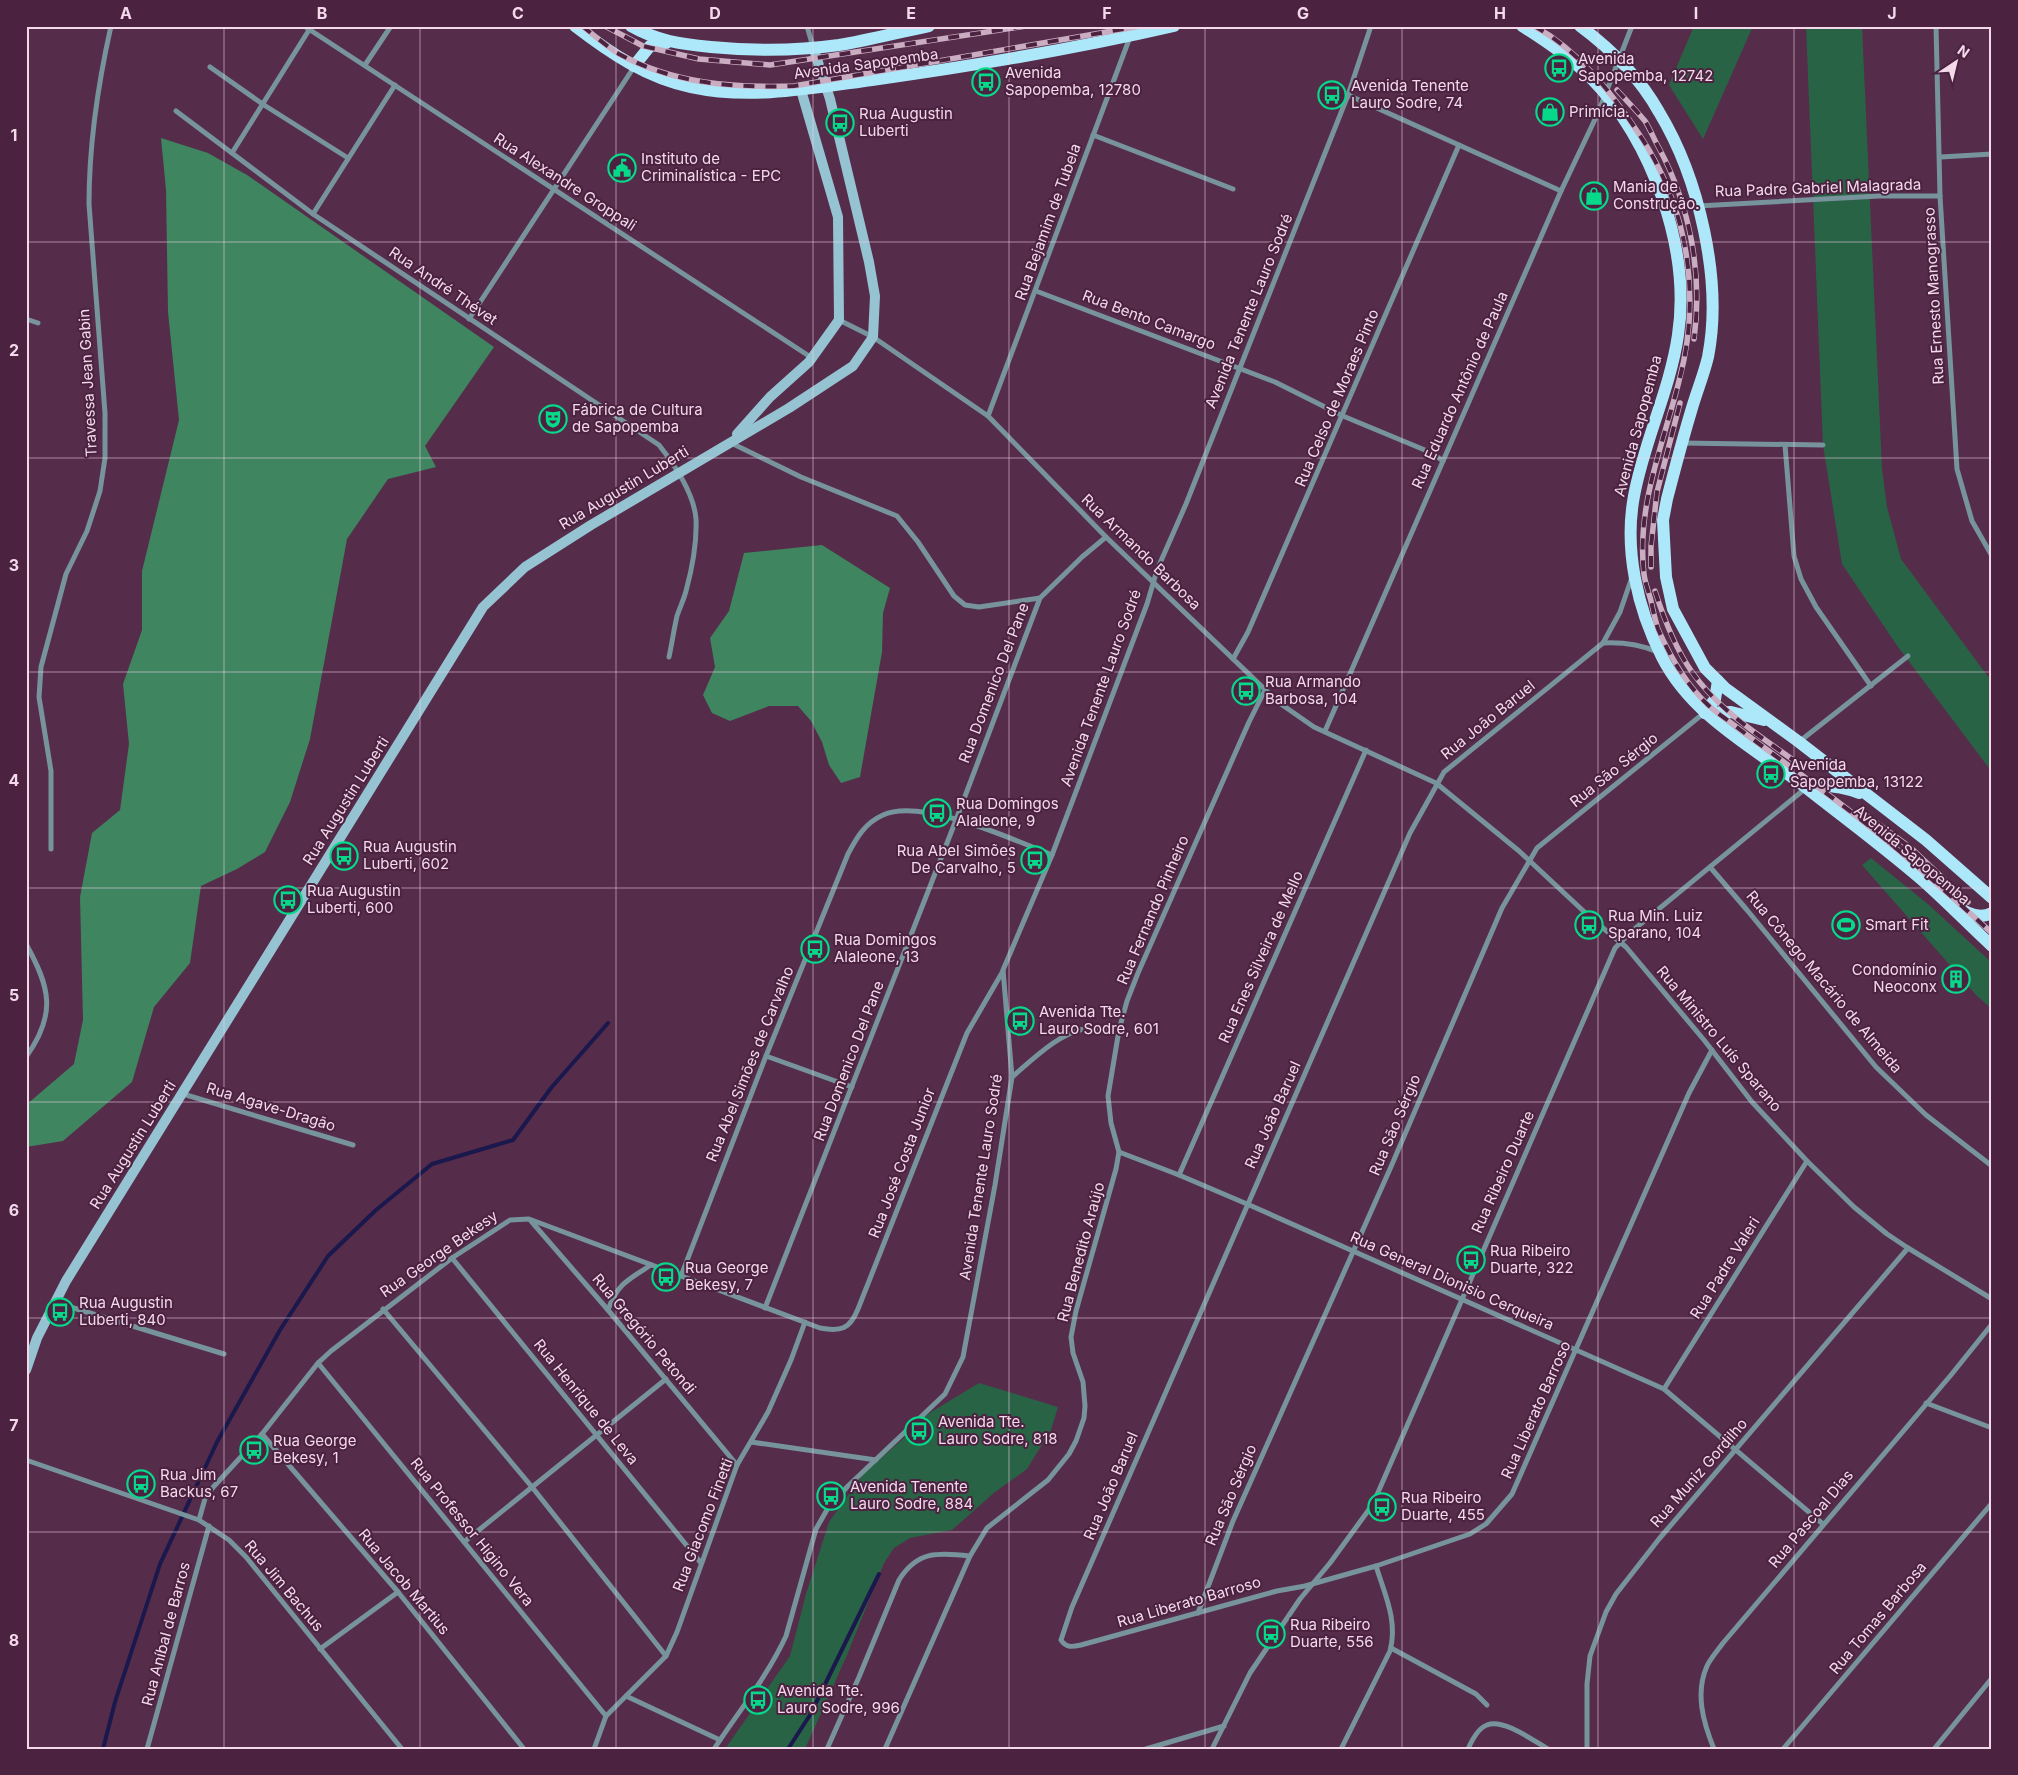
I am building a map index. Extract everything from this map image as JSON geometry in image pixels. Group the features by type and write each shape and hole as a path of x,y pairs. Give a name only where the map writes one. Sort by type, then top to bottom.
{"main road":[{"name":"Avenida Sapopemba","path":"575,26 613,55 659,78 691,87 750,92 801,90 931,72 1130,36 1174,26"},
{"name":"Avenida Sapopemba","path":"631,26 646,35 667,42 738,50 788,50 840,45 928,26"},
{"name":"Avenida Sapopemba","path":"1522,26 1550,44 1591,78 1616,110 1647,158 1663,197 1674,239 1681,278 1681,308 1678,337 1634,494 1630,524 1638,594 1660,653 1690,697 1705,712 1806,787 1929,887 1992,946"},
{"name":"Avenida Sapopemba","path":"1580,26 1597,39 1627,68 1659,111 1674,142 1694,193 1711,275 1712,318 1708,356 1682,443 1663,520 1666,577 1673,609 1705,668 1718,681 1951,861 1992,898"},
{"path":"634,66 650,46 667,42"},
{"path":"1705,712 1715,699 1718,681"},
{"path":"1705,712 1747,715 1777,727"},
{"path":"1806,787 1829,785 1846,788 1862,795 1890,813"},
{"path":"1929,887 1968,912 1982,916 1992,913"}],"street":[{"name":"Travessa Jean Gabin","path":"51,849 51,771 39,698 41,667 66,574 87,531 100,491 106,458 105,413 89,204 89,171 104,57 111,26"},
{"name":"Rua Alexandre Groppali","path":"304,26 365,64 812,358"},
{"path":"365,64 391,26"},
{"path":"807,26 827,86 869,262 875,296 873,337"},
{"name":"Avenida Tenente Lauro Sodré","path":"714,1749 759,1685 786,1636 816,1529 828,1508 848,1486 945,1394 963,1357 995,1185 1012,1077 1003,970 1052,855 1147,604 1156,570 1186,504 1348,94 1371,26"},
{"name":"Rua Eduardo Antônio de Paula","path":"1325,731 1561,191 1598,113 1632,26"},
{"name":"Rua Ernesto Manograsso","path":"1936,26 1941,157 1940,196 1956,469 1972,521 1992,556"},
{"path":"232,153 309,30"},
{"name":"Rua Bejamim de Tubela","path":"988,416 1130,36"},
{"path":"469,319 634,66"},
{"path":"210,67 348,158"},
{"path":"313,214 395,85"},
{"path":"801,90 838,217 839,320"},
{"path":"1348,94 1561,191"},
{"name":"Rua André Thévet","path":"176,111 313,214 659,445 679,472 696,517 696,535 686,592 678,616 669,657"},
{"path":"1093,135 1233,189"},
{"name":"Rua Celso de Moraes Pinto","path":"1233,659 1248,632 1460,145"},
{"path":"1941,157 1992,154"},
{"name":"Rua Padre Gabriel Malagrada","path":"1698,206 1879,196 1940,196"},
{"path":"836,209 855,205"},
{"name":"Rua Bento Camargo","path":"1036,291 1275,382 1343,416 1432,453 1443,461"},
{"path":"26,319 38,323"},
{"name":"Rua Augustin Luberti","path":"729,442 770,397 812,358 839,320"},
{"name":"Rua Armando Barbosa","path":"839,320 873,337 988,416 1153,583 1265,690 1297,716 1436,783"},
{"name":"Rua Augustin Luberti","path":"26,1370 37,1338 54,1302 483,607 525,567 679,472 789,408 853,366 873,337"},
{"path":"729,442 801,477 897,516 918,542 954,596 965,605 979,607 1040,598"},
{"path":"1682,443 1823,444"},
{"path":"1785,445 1794,556 1801,579 1816,607 1871,686"},
{"name":"Rua Domenico Del Pane","path":"765,1308 956,820 1040,598 1082,557 1106,537"},
{"name":"Rua João Baruel","path":"1081,1645 1072,1647 1064,1644 1061,1640 1072,1607 1410,833 1436,783 1444,772 1603,643 1627,597 1634,568"},
{"path":"1603,643 1622,642 1640,645 1660,653"},
{"path":"1799,742 1908,656"},
{"name":"Rua Fernando Pinheiro","path":"1119,1030 1127,1001 1138,973 1265,690"},
{"name":"Rua São Sérgio","path":"1198,1613 1233,1521 1390,1169 1502,908 1529,860 1537,848 1705,712"},
{"name":"Rua Enes Silveira de Mello","path":"1179,1175 1366,750"},
{"name":"Rua Ministro Luís Sparano","path":"1436,783 1529,860 1620,943 1648,973 1712,1050 1752,1102 1807,1161 1854,1207 1887,1234 1992,1299"},
{"name":"Rua Ribeiro Duarte","path":"1212,1749 1250,1673 1300,1599 1373,1504 1615,948 1632,930 1806,787"},
{"name":"Rua Abel Simões de Carvalho","path":"681,1276 766,1056 848,854 865,827 884,814 896,811 917,812 978,826 1052,855"},
{"name":"Rua Cônego Macário de Almeida","path":"1710,867 1876,1067 1926,1114 1992,1166"},
{"path":"26,944 39,967 47,991 45,1020 40,1035 27,1053"},
{"name":"Rua José Costa Junior","path":"804,1322 831,1330 841,1329 849,1325 854,1319 965,1037 1003,970"},
{"path":"1012,1077 1066,1035 1077,1030 1098,1028 1119,1030"},
{"name":"Rua Benedito Araújo","path":"885,1749 970,1556 987,1528 1048,1480 1070,1454 1084,1418 1083,1382 1073,1353 1071,1337 1076,1311 1116,1169 1119,1152 1111,1123 1108,1096 1119,1030"},
{"name":"Rua Liberato Barroso","path":"1081,1645 1376,1566 1470,1534 1486,1524 1500,1511 1512,1494 1689,1093 1706,1058 1712,1050"},
{"path":"766,1056 852,1087"},
{"name":"Rua Agave-Dragão","path":"182,1094 353,1145"},
{"name":"Rua General Dionisio Cerqueira","path":"1119,1152 1247,1204 1664,1389 1823,1524"},
{"name":"Rua Padre Valeri","path":"1664,1389 1807,1161"},
{"path":"529,1219 804,1322"},
{"name":"Rua George Bekesy","path":"199,1520 206,1495 262,1434 318,1363 384,1309 452,1258 510,1220 529,1219"},
{"name":"Rua Gregório Petondi","path":"529,1219 608,1310 737,1465"},
{"name":"Rua Muniz Gordilho","path":"1587,1749 1587,1684 1590,1656 1606,1612 1616,1594 1659,1539 1908,1248"},
{"name":"Rua Henrique de Leva","path":"452,1258 701,1563"},
{"path":"608,1310 614,1295 623,1283 651,1265"},
{"path":"54,1302 224,1354"},
{"path":"384,1309 532,1487 666,1656 606,1716 594,1749"},
{"name":"Rua Giacomo Finetti","path":"666,1656 677,1632 737,1465 768,1412 791,1360 804,1322"},
{"name":"Rua Pascoal Dias","path":"1714,1749 1706,1728 1700,1695 1708,1664 1723,1643 1992,1324"},
{"name":"Rua Professor Higino Vera","path":"318,1363 606,1716"},
{"path":"464,1542 666,1379"},
{"path":"1926,1403 1992,1428"},
{"name":"Rua Jacob Martius","path":"262,1434 398,1592 524,1749"},
{"path":"751,1442 876,1460"},
{"name":"Rua Jim Bachus","path":"26,1460 189,1516 199,1520 229,1540 246,1558 402,1749"},
{"name":"Rua Tomas Barbosa","path":"1783,1749 1992,1503"},
{"name":"Rua Aníbal de Barros","path":"147,1749 208,1526"},
{"path":"827,1749 859,1677 898,1580 905,1570 923,1556 939,1554 970,1556"},
{"path":"1341,1749 1391,1648 1394,1634 1393,1618 1376,1566"},
{"path":"320,1649 398,1592"},
{"path":"1391,1648 1476,1694 1487,1706"},
{"path":"1934,1749 1992,1678"},
{"path":"626,1696 720,1740"},
{"path":"1468,1749 1481,1729 1493,1723 1501,1724 1548,1749"},
{"path":"1146,1749 1224,1726"}],"green space":[{"path":"1694,26 1753,26 1703,139 1669,85"},
{"path":"1806,26 1862,26 1882,469 1887,507 1901,559 1992,682 1992,772 1898,647 1842,564 1823,445"},
{"path":"161,138 208,153 247,175 494,347 425,446 436,467 388,479 347,539 310,739 290,802 265,852 237,869 201,886 190,963 154,1007 132,1082 63,1141 26,1147 26,1105 74,1064 83,1020 80,897 92,833 120,810 129,744 123,684 142,630 142,571 179,420 168,312 166,190"},
{"path":"822,545 890,588 883,613 882,652 860,777 841,783 829,765 822,742 811,721 798,706 769,706 730,721 712,713 703,695 715,667 710,638 729,611 744,553"},
{"path":"1871,858 1929,905 1992,963 1992,1009 1977,996 1862,865"},
{"path":"979,1383 1058,1407 1051,1430 1027,1469 995,1492 952,1530 910,1538 894,1548 884,1563 847,1655 805,1749 725,1749 790,1656 806,1594 829,1522 864,1473 904,1438 923,1417"}],"waterway":[{"path":"103,1749 115,1702 160,1564 217,1442 280,1330 328,1256 376,1210 432,1164 513,1140 551,1088 608,1023"},
{"path":"788,1749 810,1715 879,1574"}],"railway":[{"path":"582,26 619,54 661,72 704,82 749,86 794,86 1141,26"},
{"path":"605,26 643,46 699,59 770,65 1026,26"},
{"path":"1534,26 1565,47 1593,74 1606,88 1639,134 1656,162 1669,191 1686,253 1689,285 1686,349 1679,381 1652,476 1644,525 1645,581 1658,629 1668,649 1685,678 1699,696 1711,707 1862,820 1992,933"},
{"path":"1617,90 1645,121 1670,170 1679,193 1692,241 1695,265 1697,290 1694,339"},
{"path":"1651,567 1651,546 1657,492 1680,403"},
{"path":"1655,591 1675,643 1686,663 1703,686 1742,723 1800,765"},
{"path":"1862,812 1911,848 1968,902"}],"place":[{"name":"Avenida Sapopemba, 12742","path":"1559,68"},
{"name":"Avenida Sapopemba, 12780","path":"986,82"},
{"name":"Avenida Tenente Lauro Sodre, 74","path":"1332,95"},
{"name":"Primícia.","path":"1550,112"},
{"name":"Rua Augustin Luberti","path":"840,123"},
{"name":"Instituto de Criminalística - EPC","path":"622,168"},
{"name":"Mania de Construção.","path":"1594,196"},
{"name":"Fábrica de Cultura de Sapopemba","path":"553,419"},
{"name":"Rua Armando Barbosa, 104","path":"1246,691"},
{"name":"Avenida Sapopemba, 13122","path":"1771,774"},
{"name":"Rua Domingos Alaleone, 9","path":"937,813"},
{"name":"Rua Augustin Luberti, 602","path":"344,856"},
{"name":"Rua Abel Simões De Carvalho, 5","path":"1035,860"},
{"name":"Rua Augustin Luberti, 600","path":"288,900"},
{"name":"Rua Min. Luiz Sparano, 104","path":"1589,925"},
{"name":"Smart Fit","path":"1846,925"},
{"name":"Rua Domingos Alaleone, 13","path":"815,949"},
{"name":"Condomínio Neoconx","path":"1956,979"},
{"name":"Avenida Tte. Lauro Sodre, 601","path":"1020,1021"},
{"name":"Rua Ribeiro Duarte, 322","path":"1471,1260"},
{"name":"Rua George Bekesy, 7","path":"666,1277"},
{"name":"Rua Augustin Luberti, 840","path":"60,1312"},
{"name":"Avenida Tte. Lauro Sodre, 818","path":"919,1431"},
{"name":"Rua George Bekesy, 1","path":"254,1450"},
{"name":"Rua Jim Backus, 67","path":"141,1484"},
{"name":"Avenida Tenente Lauro Sodre, 884","path":"831,1496"},
{"name":"Rua Ribeiro Duarte, 455","path":"1382,1507"},
{"name":"Rua Ribeiro Duarte, 556","path":"1271,1634"},
{"name":"Avenida Tte. Lauro Sodre, 996","path":"758,1700"}]}
